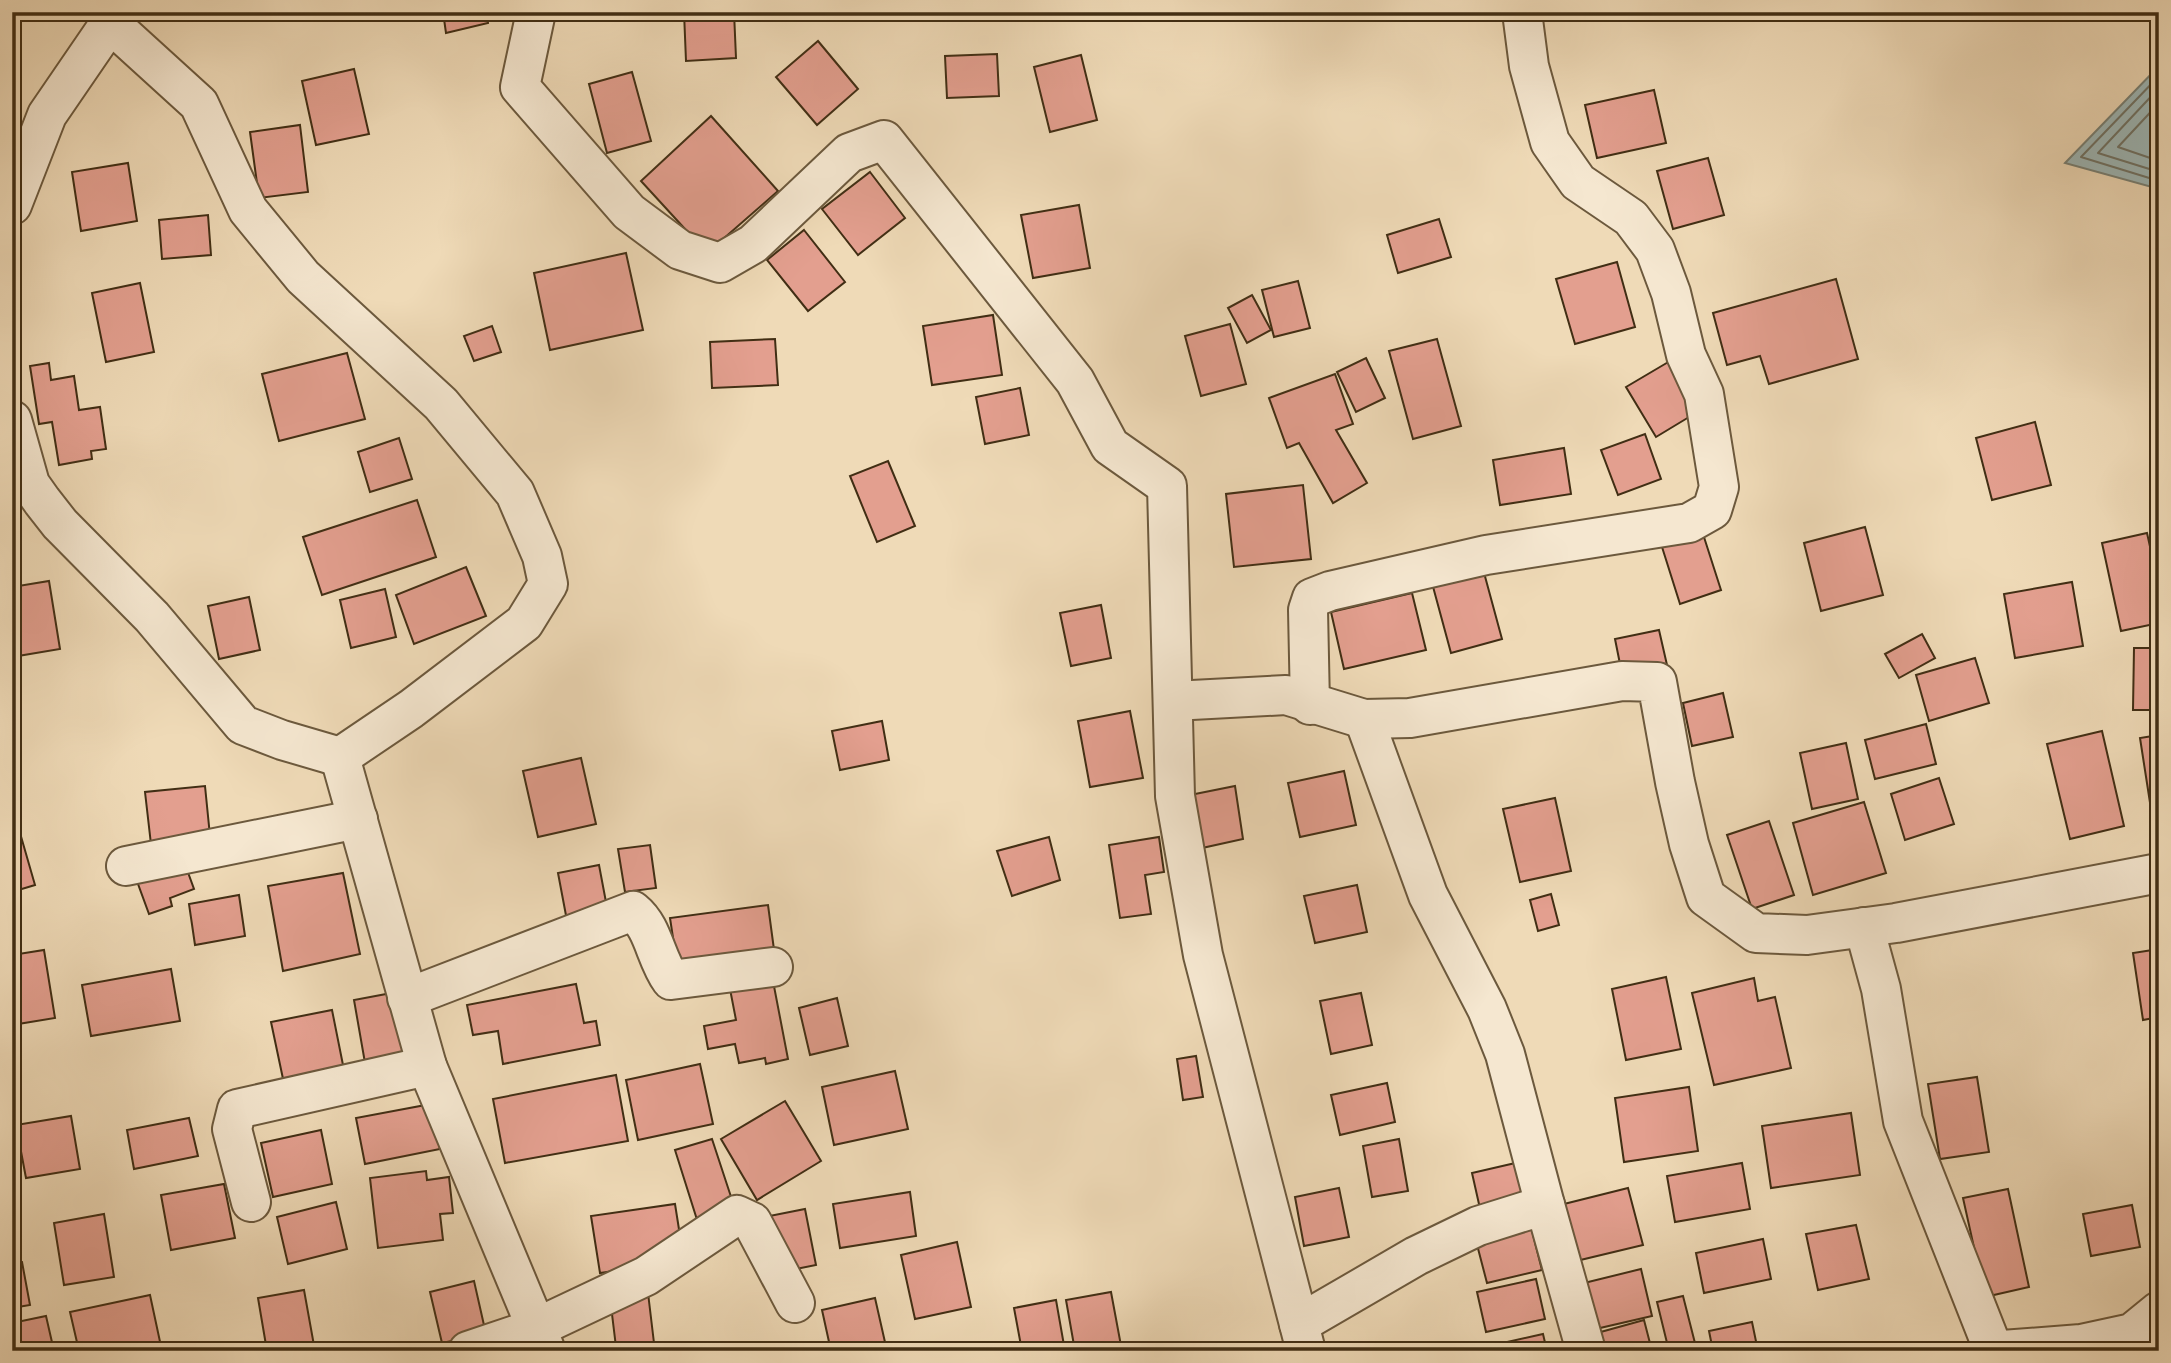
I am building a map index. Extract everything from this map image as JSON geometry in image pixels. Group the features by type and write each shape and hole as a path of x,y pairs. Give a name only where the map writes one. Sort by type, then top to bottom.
{"street":[{"path":"536,12 520,87 629,212 680,250 720,263 753,244 849,153 884,140 1075,381 1110,446 1167,486 1175,796 1203,956 1302,1338 1428,1250 1478,1226 1545,1205"},
{"path":"1310,705 1308,610 1312,598 1330,591 1486,555 1689,523 1712,510 1719,487 1704,394 1686,355 1671,293 1655,250 1631,218 1578,182 1550,142 1529,66 1522,12"},
{"path":"12,205 47,115 110,18 199,104 248,210 303,276 440,404 515,493 542,556 548,584 524,623 411,709 340,757"},
{"path":"12,421 30,484 42,501 60,524 152,617 243,725 340,757"},
{"path":"1172,701 1286,695 1310,705 1364,719 1410,718 1622,681 1657,682 1689,844 1706,897 1756,933 1807,935 1864,927 2159,873"},
{"path":"1364,719 1428,895 1487,1009 1505,1054 1586,1351"},
{"path":"340,757 427,1066 540,1339"},
{"path":"126,866 358,819"},
{"path":"407,998 633,911 643,919 664,970 671,980 773,967"},
{"path":"1864,927 1881,989 1903,1121 1991,1350 2081,1344 2132,1333 2159,1311"},
{"path":"251,1202 232,1129 237,1109 427,1066"},
{"path":"468,1351 540,1339 646,1276 737,1215 752,1222 795,1303"}],"water":[{"path":"2159,66 2159,189 2065,163"}],"building":[{"path":"443,12 487,12 488,23 446,33"},
{"path":"684,12 734,12 736,58 686,61"},
{"path":"818,41 858,89 817,125 776,77"},
{"path":"997,54 999,96 947,98 945,56"},
{"path":"1081,55 1097,120 1050,132 1034,67"},
{"path":"354,69 369,134 316,145 302,81"},
{"path":"632,72 651,141 607,153 589,84"},
{"path":"1654,90 1666,143 1597,158 1585,105"},
{"path":"711,116 778,191 707,253 641,181"},
{"path":"300,125 308,192 259,198 250,132"},
{"path":"1708,158 1724,215 1673,229 1657,171"},
{"path":"128,163 137,221 81,231 72,172"},
{"path":"870,172 905,218 858,255 822,209"},
{"path":"1079,205 1090,268 1033,278 1021,215"},
{"path":"208,215 211,255 162,259 159,220"},
{"path":"1439,219 1451,257 1398,273 1387,235"},
{"path":"804,230 845,282 808,311 767,260"},
{"path":"626,253 643,330 550,350 534,273"},
{"path":"1617,262 1635,327 1575,344 1556,279"},
{"path":"1836,279 1858,359 1769,384 1760,356 1727,365 1713,313"},
{"path":"1298,281 1310,328 1274,337 1262,290"},
{"path":"140,283 154,352 106,362 92,293"},
{"path":"1252,295 1271,330 1247,343 1228,308"},
{"path":"993,315 1002,375 932,385 923,326"},
{"path":"1230,324 1246,384 1201,396 1185,336"},
{"path":"492,326 501,352 474,361 464,336"},
{"path":"775,339 778,385 712,388 710,342"},
{"path":"1437,339 1461,426 1413,439 1389,351"},
{"path":"347,353 365,419 279,441 262,374"},
{"path":"1366,358 1385,398 1356,412 1337,372"},
{"path":"1670,361 1699,411 1656,437 1626,387"},
{"path":"49,363 51,380 74,376 79,410 100,407 106,449 91,451 92,459 59,465 52,422 39,424 30,366"},
{"path":"1335,374 1353,424 1336,430 1367,483 1333,503 1299,443 1287,448 1269,398"},
{"path":"1020,388 1029,435 985,444 976,397"},
{"path":"2035,422 2051,485 1992,500 1976,438"},
{"path":"1645,434 1661,479 1618,495 1601,450"},
{"path":"399,438 412,479 370,492 358,452"},
{"path":"1564,448 1571,494 1500,505 1493,460"},
{"path":"888,461 915,526 877,542 850,476"},
{"path":"1303,485 1311,559 1234,567 1226,494"},
{"path":"417,500 436,557 322,595 303,537"},
{"path":"1865,527 1883,595 1821,611 1804,543"},
{"path":"2147,533 2159,587 2159,623 2121,631 2102,543"},
{"path":"1703,534 1721,590 1680,604 1662,547"},
{"path":"466,567 486,616 414,644 396,595"},
{"path":"1483,569 1502,639 1451,653 1432,583"},
{"path":"49,581 60,649 12,657 12,587"},
{"path":"2072,582 2083,646 2015,658 2004,594"},
{"path":"385,589 396,637 351,648 340,600"},
{"path":"1412,593 1426,650 1344,669 1331,612"},
{"path":"249,597 260,650 219,659 208,606"},
{"path":"1101,605 1111,658 1071,666 1060,613"},
{"path":"1659,630 1667,665 1622,674 1615,639"},
{"path":"1922,634 1935,658 1899,678 1885,654"},
{"path":"2134,648 2159,648 2159,710 2133,710"},
{"path":"1975,658 1989,703 1929,721 1916,675"},
{"path":"1723,693 1733,737 1692,746 1683,703"},
{"path":"1130,711 1143,778 1090,787 1078,721"},
{"path":"882,721 889,760 840,770 832,731"},
{"path":"1926,724 1936,764 1875,779 1865,740"},
{"path":"2102,731 2124,826 2070,839 2047,744"},
{"path":"2159,735 2159,821 2153,822 2140,738"},
{"path":"1846,743 1858,799 1812,809 1800,753"},
{"path":"581,758 596,824 538,837 523,771"},
{"path":"1344,771 1356,825 1300,837 1288,783"},
{"path":"1939,778 1954,824 1905,840 1891,794"},
{"path":"205,786 211,846 152,853 145,792"},
{"path":"1235,786 1243,839 1202,848 1185,796"},
{"path":"1555,798 1571,871 1520,882 1503,809"},
{"path":"1864,802 1886,873 1813,895 1793,823"},
{"path":"1769,821 1794,895 1752,909 1727,835"},
{"path":"18,826 35,885 12,892 12,827"},
{"path":"1049,837 1060,880 1012,896 997,851"},
{"path":"1159,837 1164,872 1145,875 1151,914 1120,918 1109,845"},
{"path":"650,845 656,888 625,892 618,849"},
{"path":"182,856 194,889 170,898 172,906 149,914 134,873"},
{"path":"599,865 609,918 568,926 558,873"},
{"path":"343,873 360,954 283,971 268,886"},
{"path":"1357,885 1367,932 1315,943 1304,896"},
{"path":"1551,894 1559,925 1538,931 1530,900"},
{"path":"239,895 245,936 195,945 189,904"},
{"path":"768,905 775,957 678,971 670,918"},
{"path":"2159,949 2159,1017 2143,1020 2133,953"},
{"path":"44,950 55,1018 12,1025 12,955"},
{"path":"171,969 180,1021 91,1036 82,985"},
{"path":"1666,977 1681,1049 1626,1060 1612,989"},
{"path":"1754,978 1758,1001 1775,997 1791,1068 1714,1085 1692,993"},
{"path":"773,981 788,1059 766,1064 765,1058 739,1063 735,1044 708,1049 704,1026 736,1020 730,989"},
{"path":"576,984 584,1023 596,1021 600,1045 503,1064 498,1031 473,1035 467,1005"},
{"path":"397,992 412,1071 368,1080 354,1000"},
{"path":"1361,993 1372,1045 1331,1054 1320,1001"},
{"path":"837,998 848,1046 810,1055 799,1008"},
{"path":"332,1010 346,1080 286,1093 271,1022"},
{"path":"1196,1056 1203,1097 1183,1100 1177,1059"},
{"path":"700,1064 713,1124 638,1140 626,1080"},
{"path":"895,1071 908,1129 834,1145 822,1087"},
{"path":"616,1075 628,1141 505,1163 493,1099"},
{"path":"1977,1077 1989,1152 1940,1159 1928,1084"},
{"path":"1387,1083 1395,1122 1340,1135 1331,1095"},
{"path":"1689,1087 1698,1151 1624,1162 1615,1098"},
{"path":"785,1101 821,1161 757,1200 721,1139"},
{"path":"431,1104 440,1149 365,1164 356,1118"},
{"path":"1851,1113 1860,1175 1771,1188 1762,1126"},
{"path":"71,1116 80,1169 26,1178 16,1125"},
{"path":"189,1118 198,1156 134,1169 127,1130"},
{"path":"321,1130 332,1184 273,1197 261,1143"},
{"path":"712,1139 737,1215 699,1226 675,1150"},
{"path":"1399,1139 1408,1191 1372,1197 1363,1146"},
{"path":"1524,1161 1533,1201 1481,1213 1472,1173"},
{"path":"1742,1163 1750,1209 1675,1222 1667,1176"},
{"path":"426,1171 427,1180 449,1177 453,1213 440,1214 443,1240 378,1248 370,1178"},
{"path":"224,1184 235,1238 171,1250 161,1195"},
{"path":"1339,1188 1349,1237 1304,1246 1295,1197"},
{"path":"1628,1188 1643,1245 1572,1262 1556,1206"},
{"path":"2008,1189 2029,1287 1985,1297 1963,1198"},
{"path":"910,1192 916,1236 840,1248 833,1204"},
{"path":"336,1202 347,1249 288,1264 277,1217"},
{"path":"675,1204 684,1261 600,1273 591,1216"},
{"path":"2132,1205 2140,1247 2091,1256 2083,1214"},
{"path":"805,1209 816,1265 771,1274 760,1218"},
{"path":"104,1214 114,1277 64,1285 54,1223"},
{"path":"1530,1223 1542,1270 1487,1283 1475,1237"},
{"path":"1856,1225 1869,1279 1818,1290 1806,1234"},
{"path":"1763,1239 1771,1279 1704,1293 1696,1253"},
{"path":"957,1242 971,1307 915,1319 901,1255"},
{"path":"22,1262 30,1305 12,1308 12,1263"},
{"path":"1641,1269 1652,1316 1587,1331 1576,1285"},
{"path":"646,1276 654,1343 616,1347 608,1281"},
{"path":"1536,1279 1545,1319 1486,1332 1477,1292"},
{"path":"474,1281 486,1334 442,1343 430,1292"},
{"path":"304,1290 315,1351 267,1351 258,1298"},
{"path":"1111,1292 1122,1351 1075,1351 1066,1300"},
{"path":"150,1295 162,1351 79,1351 70,1312"},
{"path":"1683,1296 1697,1351 1669,1351 1657,1302"},
{"path":"875,1298 887,1351 831,1351 822,1310"},
{"path":"1056,1300 1065,1351 1022,1351 1014,1308"},
{"path":"46,1316 54,1351 12,1351 12,1323"},
{"path":"1644,1320 1652,1351 1601,1351 1597,1333"},
{"path":"1752,1322 1758,1351 1713,1351 1709,1331"},
{"path":"1543,1334 1547,1351 1480,1351 1480,1348"}]}
